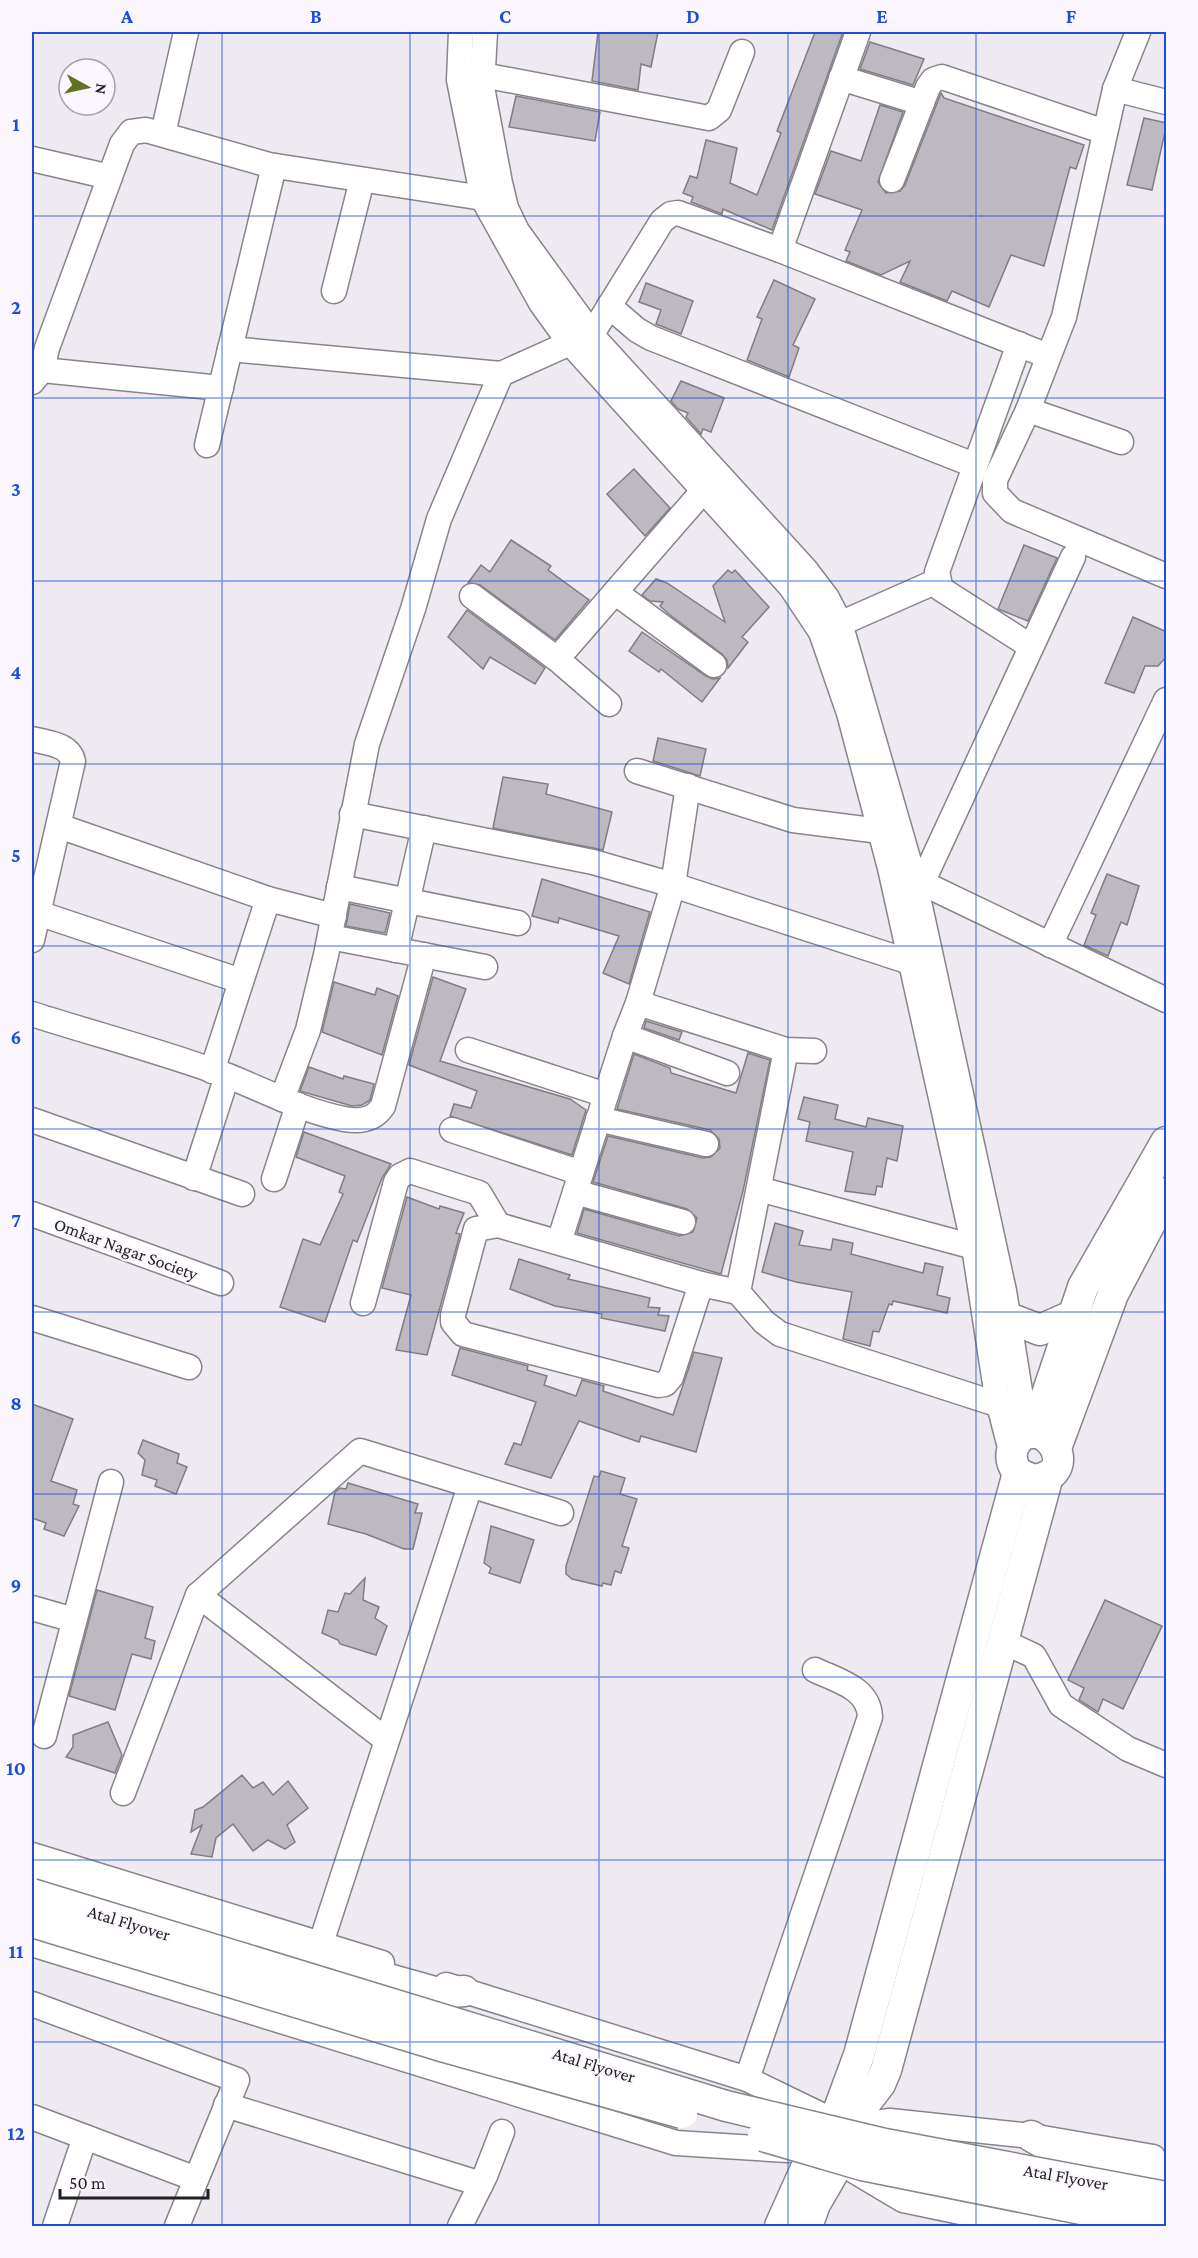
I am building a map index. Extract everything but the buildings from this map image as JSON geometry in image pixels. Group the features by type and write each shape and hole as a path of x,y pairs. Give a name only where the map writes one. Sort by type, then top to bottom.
{"main road":[{"path":"842,2118 1031,1447 1083,1287 1167,1142"},
{"path":"826,2159 808,2137 810,2128 842,2118 880,2084 886,2070 1004,1642 1031,1447 1151,1218 1167,1193"},
{"path":"1009,1317 1040,1330 1074,1315"},
{"path":"32,1874 256,1942 451,1992"},
{"name":"Atal Flyover","path":"32,1894 726,2106 885,2144 1167,2196"},
{"name":"Atal Flyover","path":"32,1922 438,2045 861,2165 1167,2226"},
{"path":"780,2226 826,2159 859,2151 861,2133 842,2118"},
{"path":"1031,2136 1062,2154 1167,2174"},
{"path":"807,2226 826,2159"},
{"path":"1023,2226 1071,2226"}],"street":[{"path":"163,134 186,32"},
{"path":"461,32 471,72"},
{"path":"485,32 471,72 459,80 493,200 541,303 581,339 805,569 826,598 849,713 880,831 916,935 1009,1317 1031,1447"},
{"path":"780,250 858,32"},
{"path":"1138,32 1115,89 1064,317 1028,410 995,480 995,493 1012,511 1167,576"},
{"path":"471,72 709,118 719,110 742,52"},
{"path":"841,78 922,103"},
{"path":"892,180 933,80 948,78 1105,132"},
{"path":"1115,89 1167,102"},
{"path":"221,388 37,376 122,144 131,132 146,130 163,134 274,166 493,200"},
{"path":"32,159 110,177"},
{"path":"207,445 274,166"},
{"path":"334,291 362,180"},
{"path":"230,349 501,374 581,339 609,306 662,221 671,214 678,213 780,250 1048,356"},
{"path":"609,306 637,330 651,338 975,465"},
{"path":"581,339 703,491 831,627 918,881 913,963 974,1247 1000,1407 1031,1447"},
{"path":"1018,344 939,562 937,581 941,590 1030,646"},
{"path":"274,1179 332,927 367,744 439,519 501,374"},
{"path":"1028,410 1120,442"},
{"path":"557,659 703,491"},
{"path":"918,881 1073,557"},
{"path":"831,627 937,581"},
{"path":"616,593 714,664"},
{"path":"472,596 557,659 609,704"},
{"path":"1050,945 1167,700"},
{"path":"32,740 63,747 71,753 73,761 59,826 37,898 32,940"},
{"path":"638,771 793,820 880,831"},
{"path":"559,1242 625,1036 638,1003 673,885 688,786"},
{"path":"352,814 593,862 673,885 913,963"},
{"path":"59,826 268,899 332,927 396,950 485,967"},
{"path":"396,950 424,828"},
{"path":"918,881 1167,1000"},
{"path":"339,887 519,923"},
{"path":"37,898 241,981"},
{"path":"194,1178 241,981 268,899"},
{"path":"32,1014 220,1074 290,1102 345,1119 366,1120 378,1114 383,1106 424,955"},
{"path":"638,1003 786,1050 814,1051"},
{"path":"625,1036 727,1073"},
{"path":"468,1050 606,1095"},
{"path":"738,1292 786,1050"},
{"path":"598,1119 706,1144"},
{"path":"32,1120 242,1194"},
{"path":"452,1130 578,1183 683,1222"},
{"path":"363,1303 396,1182 405,1172 410,1171 479,1192 498,1225"},
{"path":"759,1189 974,1247"},
{"name":"Omkar Nagar Society","path":"32,1214 221,1283"},
{"path":"700,1284 671,1377 665,1384 658,1386 463,1334 453,1322 476,1229 498,1225 700,1284 738,1292 764,1322 780,1334 1000,1407 1031,1447"},
{"path":"32,1318 189,1367"},
{"path":"123,1793 198,1595 360,1451 561,1512"},
{"path":"44,1736 111,1482"},
{"path":"321,1943 385,1739 470,1486"},
{"path":"198,1595 385,1739"},
{"path":"32,1608 74,1620"},
{"path":"1004,1642 1034,1656 1061,1705 1128,1749 1167,1765"},
{"path":"747,2079 870,1717 870,1706 858,1691 815,1670"},
{"path":"32,1856 186,1905 321,1943 451,1992 747,2079 842,2118 1031,2136 1167,2159"},
{"path":"32,1944 357,2047 676,2143 826,2159 903,2200 1023,2226"},
{"path":"32,2004 237,2080 177,2226"},
{"path":"226,2105 481,2184"},
{"path":"32,2117 196,2179"},
{"path":"460,2226 481,2184 502,2132"},
{"path":"55,2226 85,2137"}]}
